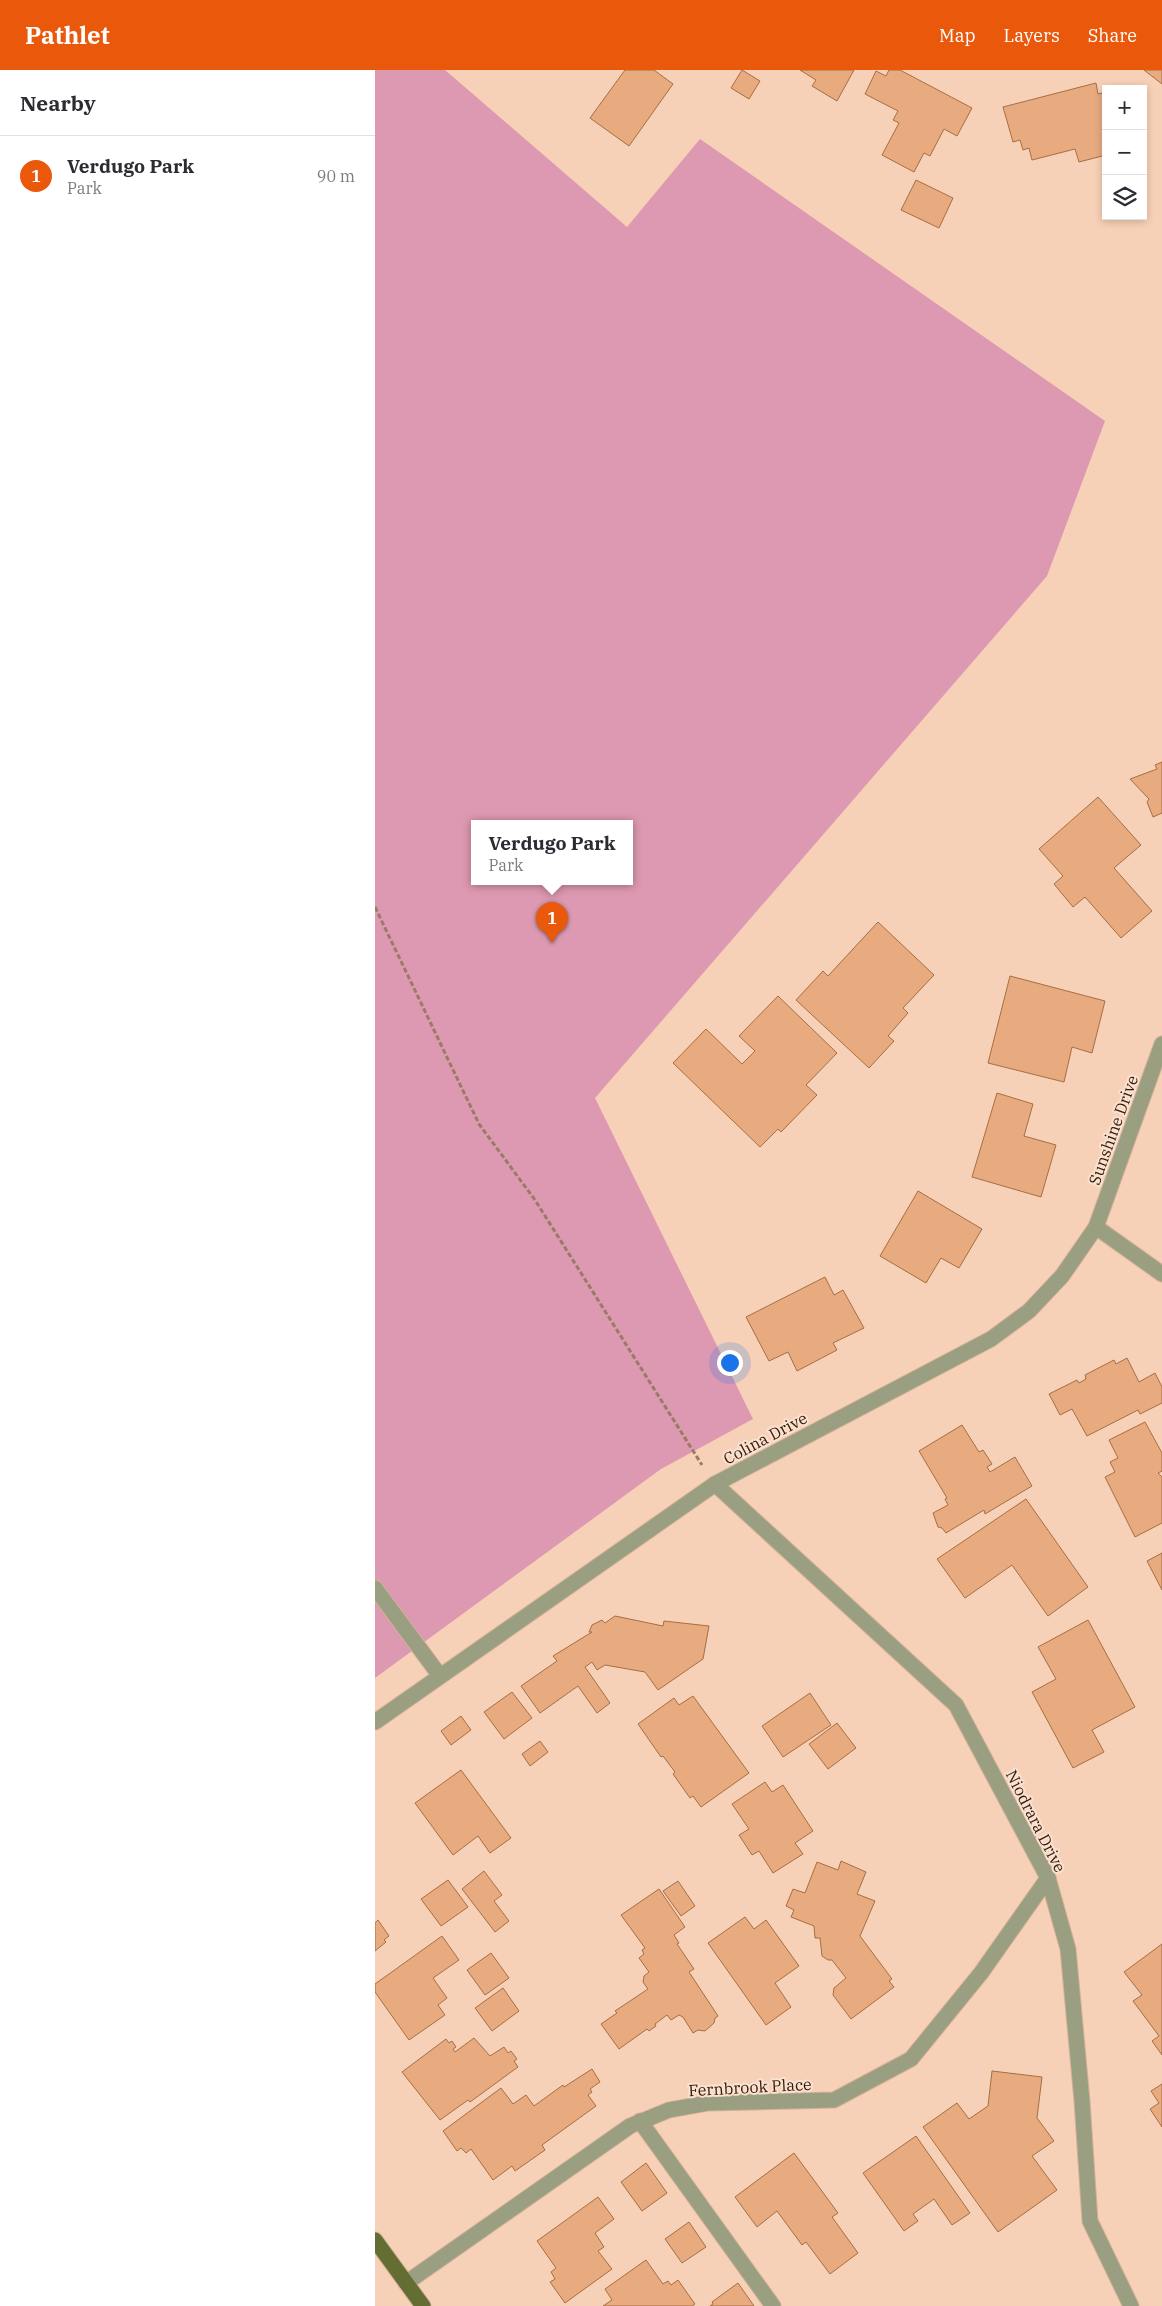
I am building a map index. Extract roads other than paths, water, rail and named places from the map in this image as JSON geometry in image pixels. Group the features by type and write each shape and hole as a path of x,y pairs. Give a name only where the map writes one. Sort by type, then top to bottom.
{"main road":[{"path":"375,2240 423,2306"}],"street":[{"name":"Sunshine Drive","path":"1096,1227 1162,1044"},
{"path":"1096,1227 1162,1274"},
{"name":"Colina Drive","path":"375,1722 715,1484 991,1339 1029,1311 1062,1276 1096,1227"},
{"name":"Niodrara Drive","path":"715,1484 956,1706 1047,1878 1067,1949 1082,2101 1090,2221 1131,2306"},
{"path":"375,1588 440,1676"},
{"name":"Fernbrook Place","path":"406,2283 629,2126 669,2110 708,2103 834,2100 911,2059 981,1973 1047,1878"},
{"path":"639,2122 773,2306"}],"place":[{"name":"Verdugo Park","path":"552,943"}]}
